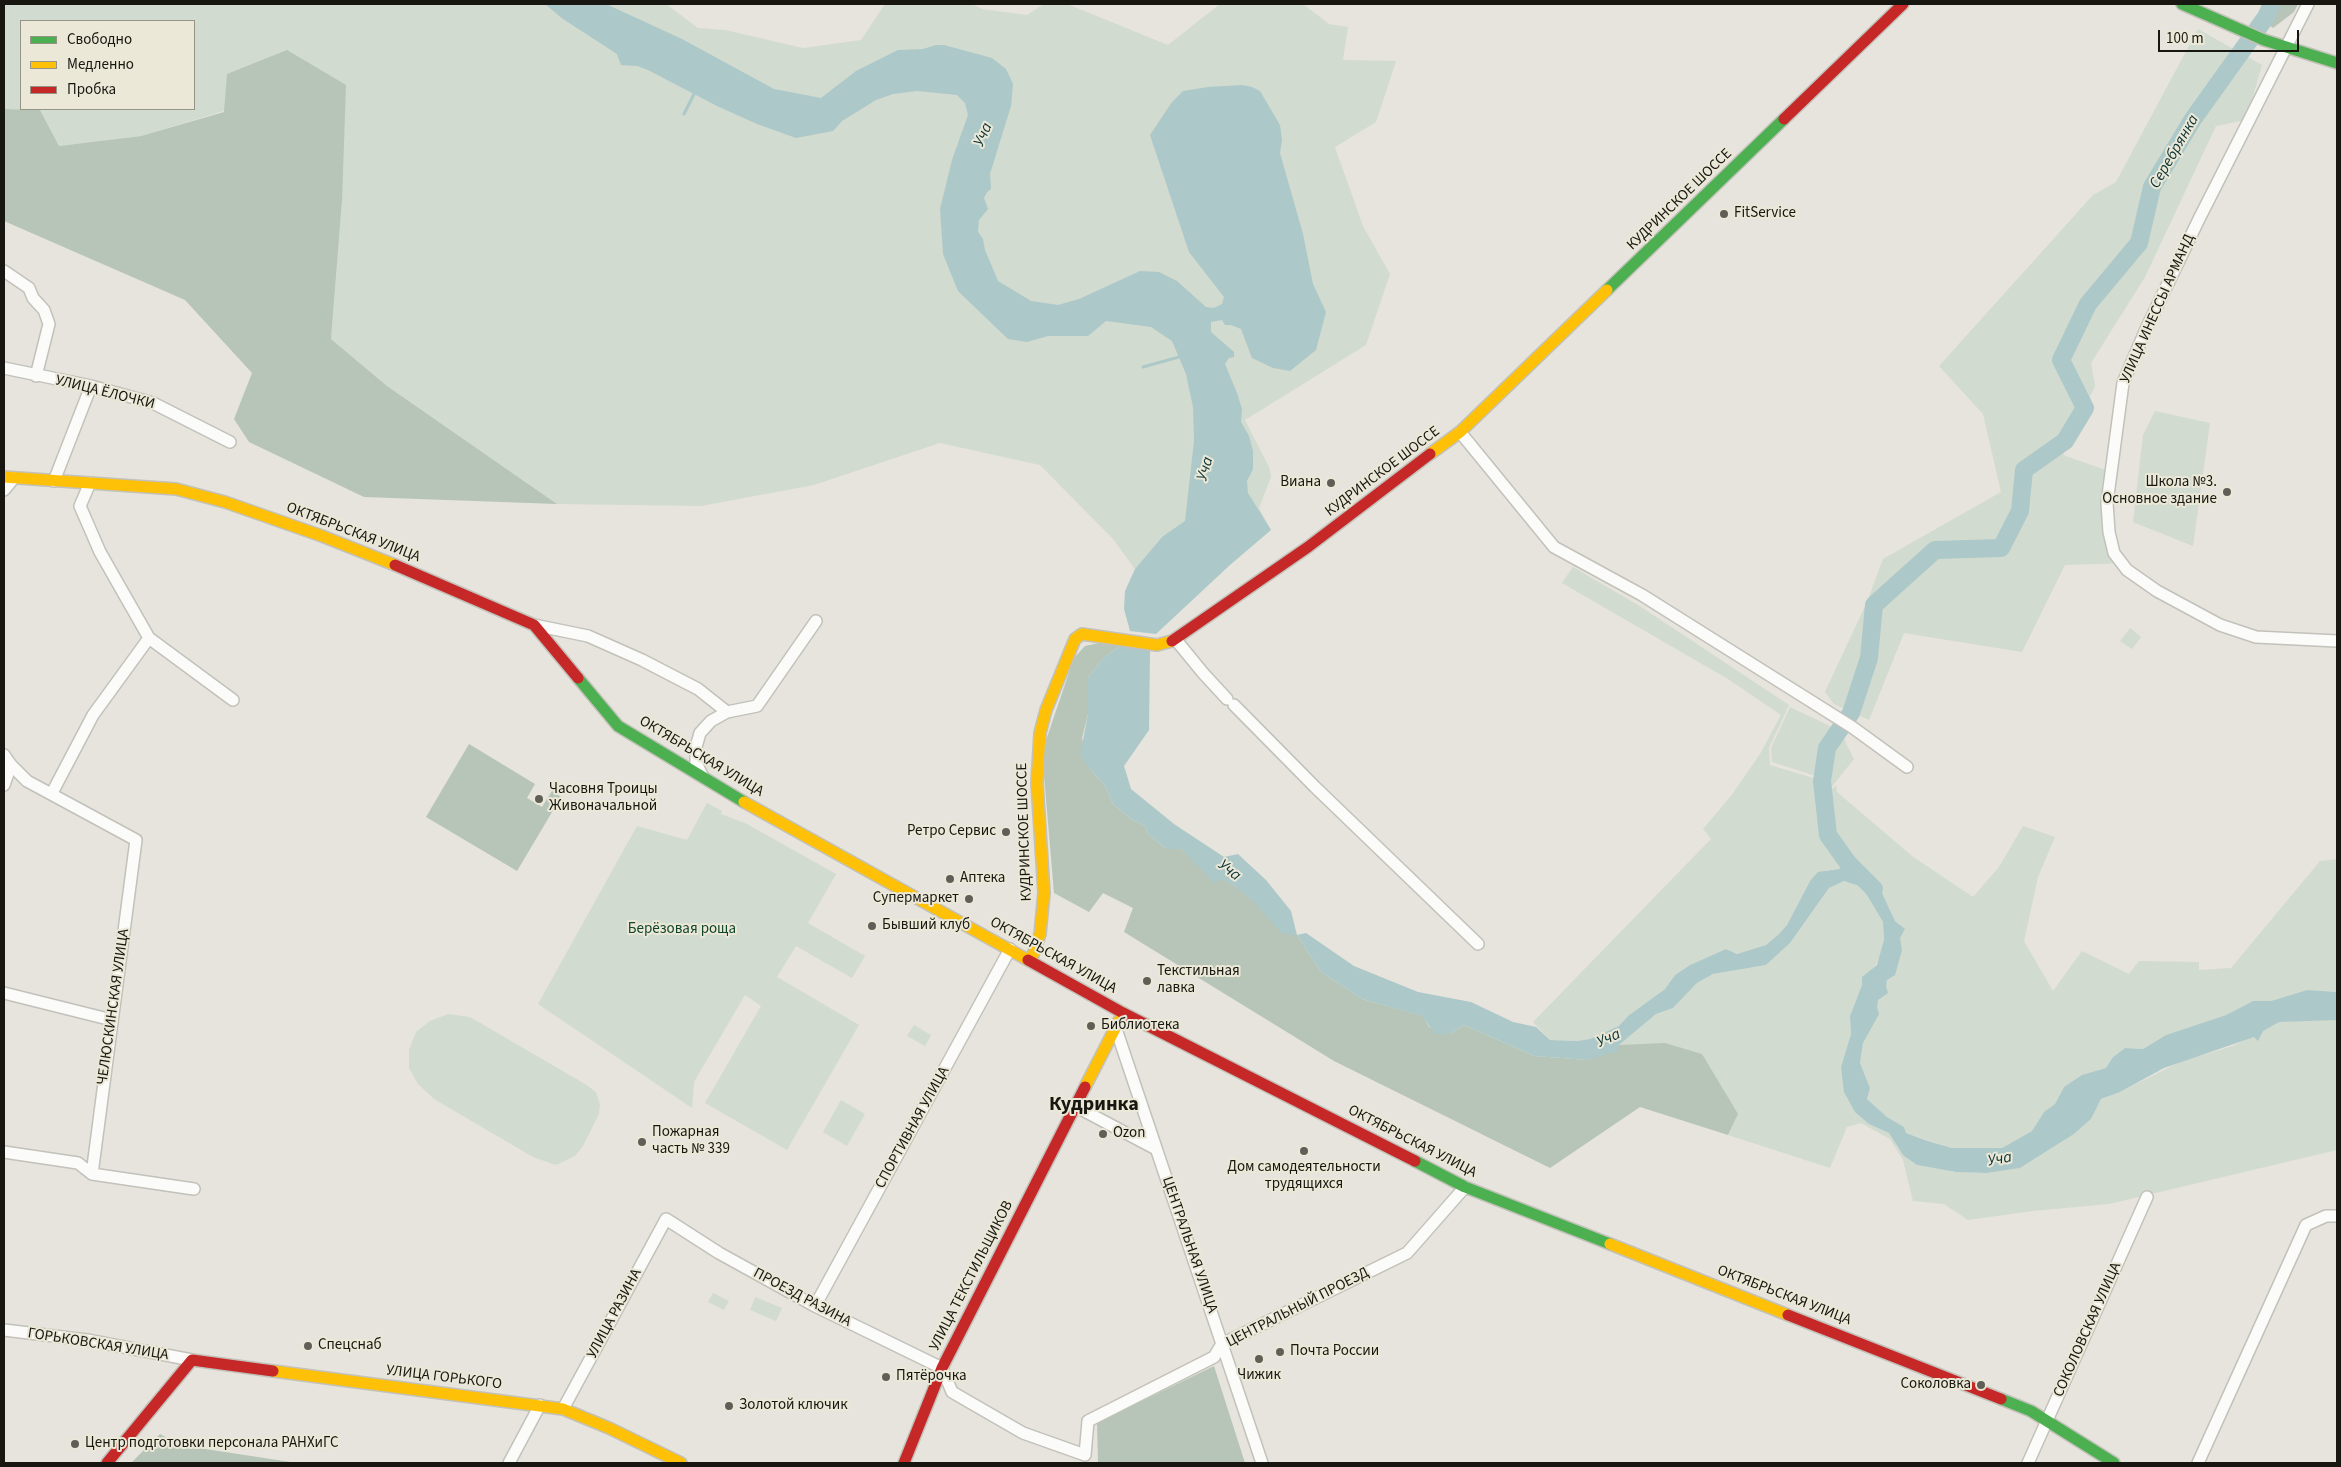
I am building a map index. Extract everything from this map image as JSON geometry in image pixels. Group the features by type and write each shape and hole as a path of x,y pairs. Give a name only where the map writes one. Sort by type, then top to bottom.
{"street":[{"name":"КУДРИНСКОЕ ШОССЕ","path":"1031,961 1040,934 1044,893 1037,784 1040,733 1046,710 1075,639 1082,634 1157,646 1176,640 1300,553 1460,432 1903,4"},
{"path":"2182,4 2264,40 2337,63"},
{"name":"УЛИЦА ИНЕССЫ АРМАНД","path":"2308,4 2288,47 2199,219 2147,327 2123,383 2107,503 2109,532 2114,553 2127,570 2157,592 2220,625 2256,637 2337,641"},
{"path":"4,271 29,288 33,298 44,310 49,324 36,376"},
{"name":"УЛИЦА ЁЛОЧКИ","path":"4,368 91,386 153,403 230,442"},
{"path":"54,481 91,386"},
{"path":"1460,432 1554,547 1642,595 1842,720 1907,768"},
{"path":"4,490 9,478"},
{"name":"ОКТЯБРЬСКАЯ УЛИЦА","path":"9,478 176,489 225,502 322,536 430,579 534,625 618,726 703,778 934,909 1123,1012 1466,1187 2032,1411 2114,1463"},
{"path":"90,483 80,506 100,552 149,638 233,700"},
{"path":"703,778 696,763 696,747 700,733 711,721 727,712 757,706 816,621"},
{"path":"534,625 588,636 615,648 698,689 727,712"},
{"path":"4,755 27,781 52,793 93,714 149,638"},
{"path":"1176,640 1203,673 1315,787 1478,944"},
{"path":"4,785 11,765"},
{"name":"ЧЕЛЮСКИНСКАЯ УЛИЦА","path":"52,793 136,840 92,1174"},
{"name":"СПОРТИВНАЯ УЛИЦА","path":"815,1306 1010,949"},
{"path":"4,993 112,1020"},
{"name":"УЛИЦА ТЕКСТИЛЬЩИКОВ","path":"904,1463 942,1368 1123,1012"},
{"name":"ЦЕНТРАЛЬНАЯ УЛИЦА","path":"1115,1026 1262,1463"},
{"path":"1075,1106 1156,1149"},
{"path":"4,1152 78,1163 92,1174 194,1189"},
{"name":"ЦЕНТРАЛЬНЫЙ ПРОЕЗД","path":"942,1368 952,1392 1023,1433 1085,1456 1088,1421 1214,1357 1222,1344 1407,1253 1466,1187"},
{"name":"СОКОЛОВСКАЯ УЛИЦА","path":"2028,1463 2147,1197"},
{"path":"2198,1463 2306,1225 2326,1216 2337,1216"},
{"name":"ПРОЕЗД РАЗИНА","path":"666,1219 719,1253 815,1306 942,1368"},
{"name":"УЛИЦА РАЗИНА","path":"563,1409 666,1219"},
{"name":"ГОРЬКОВСКАЯ УЛИЦА","path":"4,1330 87,1340 192,1360"},
{"path":"107,1463 192,1360"},
{"name":"УЛИЦА ГОРЬКОГО","path":"192,1360 563,1409 609,1428 680,1463"},
{"path":"509,1463 540,1405"}],"green space":[{"path":"4,4 666,4 698,28 725,30 803,48 861,40 885,4 972,4 982,9 1027,15 1044,4 1067,4 1168,45 1220,4 1303,4 1329,24 1348,27 1343,60 1396,61 1376,122 1335,147 1363,226 1390,274 1366,345 1245,420 1269,467 1271,477 1259,508 1271,530 1162,537 1135,569 1113,539 1040,465 940,443 814,485 701,506 557,504 387,386 331,339 342,201 224,111 141,136 59,146 40,110 195,110 195,20 20,20 20,109 4,109"},
{"path":"2284,4 2298,4 2294,12 2273,28 2267,23 2279,7"},
{"path":"2198,29 2262,65 2246,120 2216,126 2145,277 2091,363 2095,386 2063,455 2111,472 2109,532 2126,563 2065,565 2022,652 1904,633 1869,720 1834,704 1825,692 1867,602 1883,559 2001,492 1983,414 1939,366 2093,195 2116,182"},
{"path":"287,50 346,85 342,201 331,339 387,386 557,504 364,497 249,442 234,419 252,373 185,300 4,221 4,109 40,110 59,146 141,136 224,112 227,74"},
{"path":"2155,411 2210,423 2193,546 2133,522 2143,435"},
{"path":"1573,567 1638,605 1789,705 1769,748 1770,765 1823,781 1833,749 1843,737 1854,759 1826,794 1831,835 1856,867 1833,833 1827,795 1836,785 1837,792 1912,856 1973,897 1999,867 2023,826 2055,837 2038,877 2024,941 2053,991 2082,951 2129,974 2139,961 2199,962 2199,970 2231,968 2320,861 2337,859 2337,992 2307,990 2271,1001 2253,1001 2226,1015 2166,1035 2143,1049 2125,1048 2113,1057 2106,1068 2064,1087 2055,1104 2044,1112 2032,1131 2002,1148 1952,1148 1906,1133 1904,1127 1887,1117 1867,1099 1870,1088 1860,1063 1863,1043 1869,1031 1878,1000 1882,996 1900,942 1900,924 1895,921 1882,893 1839,869 1827,870 1810,881 1787,925 1766,945 1737,954 1726,949 1690,965 1675,975 1665,989 1628,1016 1620,1026 1590,1039 1577,1041 1550,1040 1533,1022 1711,839 1703,829 1731,796 1760,754 1781,715 1728,679 1562,583"},
{"path":"2130,628 2141,637 2132,649 2120,641"},
{"path":"1099,643 1123,645 1104,657 1088,678 1088,714 1082,738 1089,768 1105,786 1113,804 1131,819 1145,826 1149,835 1166,849 1182,849 1195,861 1235,886 1297,935 1321,972 1362,999 1423,1016 1429,1027 1450,1034 1464,1025 1534,1056 1588,1060 1619,1045 1665,1043 1702,1054 1738,1114 1728,1135 1640,1107 1550,1168 1334,1061 1124,932 1133,908 1103,893 1089,912 1054,893 1042,752 1074,658 1085,646"},
{"path":"1790,707 1832,727 1842,735 1830,748 1825,746 1819,777 1772,762 1771,748"},
{"path":"469,744 535,784 527,798 542,807 552,791 561,797 517,871 426,817"},
{"name":"Берёзовая роща","path":"707,803 722,811 721,814 747,824 836,874 808,923 865,956 852,978 796,946 777,977 859,1025 787,1150 705,1103 761,1006 745,995 694,1082 692,1108 538,1004 637,826 687,840"},
{"path":"1844,881 1862,887 1883,922 1884,940 1880,958 1862,985 1850,1016 1851,1034 1841,1067 1869,1124 1889,1133 1895,1140 1897,1147 1917,1165 1956,1172 1987,1173 2020,1168 2074,1134 2091,1119 2101,1099 2120,1092 2182,1061 2233,1046 2279,1022 2305,1020 2337,1020 2337,1150 2109,1204 2033,1211 1968,1220 1944,1204 1913,1201 1903,1160 1890,1139 1861,1123 1847,1127 1830,1168 1728,1135 1738,1114 1619,1045 1656,1014 1673,1008 1697,983 1713,974 1766,965 1790,943 1829,888"},
{"path":"448,1014 470,1017 596,1092 600,1104 599,1114 583,1146 575,1156 556,1165 533,1157 434,1099 418,1084 409,1068 409,1050 416,1032 430,1021"},
{"path":"914,1025 931,1035 925,1046 907,1036"},
{"path":"841,1100 865,1114 847,1146 823,1132"},
{"path":"713,1293 729,1301 724,1310 708,1302"},
{"path":"755,1297 782,1308 776,1321 750,1310"},
{"path":"1214,1366 1245,1463 1098,1463 1097,1423"},
{"path":"160,1434 179,1445 297,1463 131,1463"}],"water":[{"name":"Уча","path":"545,4 606,4 682,39 774,89 821,98 856,71 898,50 923,49 944,45 992,58 1006,69 1013,84 1011,106 990,174 991,189 984,198 988,209 979,220 978,232 983,239 985,250 998,281 1031,301 1058,305 1079,299 1140,271 1159,272 1177,281 1206,307 1214,308 1222,304 1224,297 1189,252 1150,135 1172,102 1183,91 1242,85 1260,91 1280,125 1282,140 1280,153 1303,234 1313,284 1326,312 1316,350 1290,371 1273,368 1252,358 1241,329 1225,325 1222,320 1211,322 1211,332 1234,352 1234,357 1229,358 1225,364 1242,409 1241,422 1249,436 1253,451 1253,469 1247,481 1248,493 1271,530 1230,565 1156,634 1130,631 1124,609 1125,591 1135,569 1162,537 1185,521 1194,441 1193,407 1186,374 1172,341 1151,327 1106,321 1088,336 1048,336 1027,342 1008,339 958,291 943,254 940,209 952,160 968,115 965,103 957,95 917,91 893,94 876,100 842,121 833,131 796,138 757,124 717,106 648,70 637,66 621,65 617,54 563,19"},
{"path":"2266,4 2284,4 2279,7 2267,23 2262,36 2251,27"},
{"name":"Уча","path":"1123,645 1150,651 1149,730 1124,766 1131,789 1174,824 1224,857 1238,854 1266,880 1291,911 1297,935 1282,934 1255,903 1235,886 1222,879 1214,883 1182,849 1166,849 1149,835 1145,826 1131,819 1113,804 1105,786 1080,755 1088,714 1088,678 1104,657"},
{"name":"Уча","path":"1845,865 1882,893 1895,921 1905,929 1900,938 1902,950 1895,975 1887,980 1888,993 1878,1000 1879,1014 1863,1043 1860,1063 1870,1088 1867,1099 1887,1117 1904,1127 1906,1133 1952,1148 2002,1148 2032,1131 2044,1112 2055,1104 2064,1087 2082,1075 2106,1068 2113,1057 2125,1048 2143,1049 2166,1035 2226,1015 2253,1001 2271,1001 2307,990 2337,992 2337,1020 2279,1022 2263,1031 2258,1041 2254,1037 2164,1068 2120,1092 2101,1099 2091,1119 2074,1134 2020,1168 1987,1173 1956,1172 1917,1165 1903,1155 1889,1133 1869,1124 1855,1112 1844,1092 1841,1067 1851,1034 1850,1016 1862,985 1862,977 1877,965 1884,940 1883,922 1862,887 1844,881 1829,888 1790,943 1766,965 1713,974 1697,983 1673,1008 1656,1014 1619,1045 1617,1051 1588,1060 1534,1056 1464,1025 1450,1034 1435,1034 1422,1016 1362,999 1321,972 1297,935 1306,933 1354,966 1418,992 1471,1002 1513,1022 1536,1027 1550,1040 1577,1041 1590,1039 1619,1026 1628,1016 1665,989 1675,975 1690,965 1726,949 1737,954 1766,945 1787,925 1810,881 1818,872 1839,869"}],"waterway":[{"name":"Серебрянка","path":"1874,889 1848,863 1828,835 1822,781 1827,748 1851,713 1869,658 1874,605 1935,550 2001,548 2020,511 2024,470 2065,441 2085,408 2061,360 2088,304 2139,243 2152,187 2193,119 2266,17 2272,4"},
{"path":"684,114 696,90"},
{"path":"1143,367 1179,357"}],"traffic: fast":[{"path":"2182,4 2264,40 2337,63"},
{"path":"1607,290 1784,119"},
{"path":"578,678 618,726 744,802"},
{"path":"1415,1161 1465,1187 1610,1244"},
{"path":"2001,1399 2031,1411 2114,1463"}],"traffic: slow":[{"path":"1430,454 1460,432 1607,290"},
{"path":"4,477 176,489 225,502 322,536 395,565"},
{"path":"1031,961 1040,934 1044,893 1037,783 1040,733 1046,710 1075,639 1082,634 1157,645 1172,641"},
{"path":"744,802 1028,960"},
{"path":"1085,1087 1123,1013"},
{"path":"1610,1244 1788,1315"},
{"path":"273,1371 563,1409 609,1428 681,1463"}],"traffic: jam":[{"path":"1784,119 1903,4"},
{"path":"1172,641 1308,547 1430,454"},
{"path":"395,565 534,625 578,678"},
{"path":"1028,960 1123,1013 1415,1161"},
{"path":"904,1463 942,1368 1085,1087"},
{"path":"1788,1315 2001,1399"},
{"path":"107,1463 192,1360 273,1371"}],"place":[{"name":"FitService","path":"1724,214"},
{"name":"Виана","path":"1331,483"},
{"name":"Школа №3. Основное здание","path":"2227,492"},
{"name":"Часовня Троицы Живоначальной","path":"539,799"},
{"name":"Ретро Сервис","path":"1006,832"},
{"name":"Аптека","path":"950,879"},
{"name":"Супермаркет","path":"969,899"},
{"name":"Бывший клуб","path":"872,926"},
{"name":"Текстильная лавка","path":"1147,981"},
{"name":"Библиотека","path":"1091,1026"},
{"name":"Ozon","path":"1103,1134"},
{"name":"Пожарная часть № 339","path":"642,1142"},
{"name":"Дом самодеятельности трудящихся","path":"1304,1151"},
{"name":"Спецснаб","path":"308,1346"},
{"name":"Почта России","path":"1280,1352"},
{"name":"Чижик","path":"1259,1359"},
{"name":"Пятёрочка","path":"886,1377"},
{"name":"Соколовка","path":"1981,1385"},
{"name":"Золотой ключик","path":"729,1406"},
{"name":"Центр подготовки персонала РАНХиГС","path":"75,1444"}],"district":[{"name":"Кудринка","path":"1094,1106"}]}
